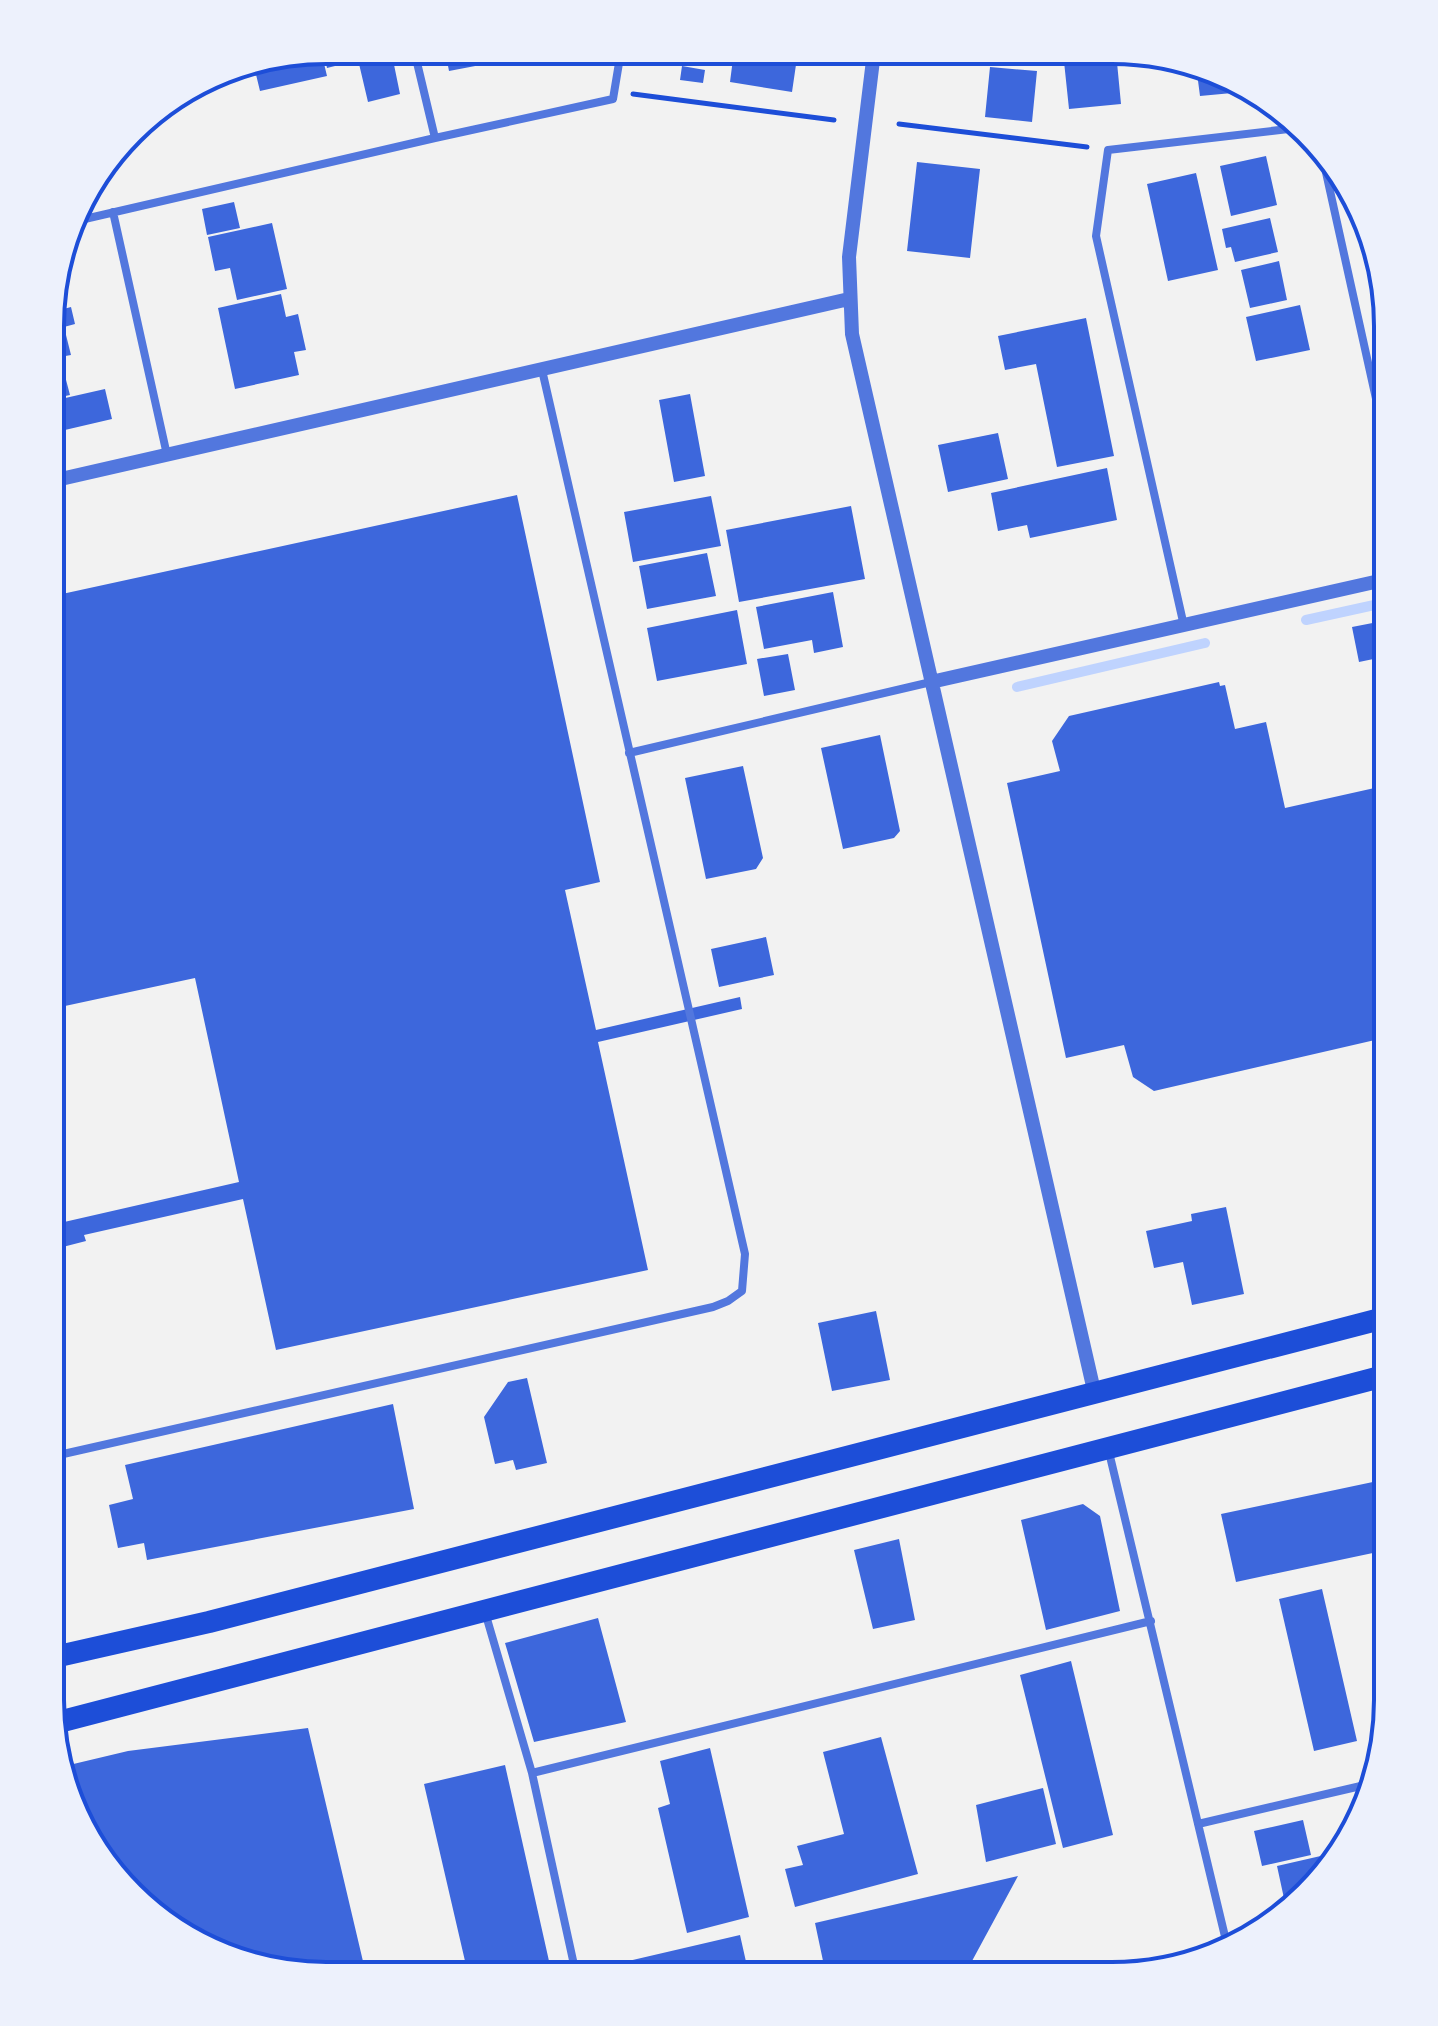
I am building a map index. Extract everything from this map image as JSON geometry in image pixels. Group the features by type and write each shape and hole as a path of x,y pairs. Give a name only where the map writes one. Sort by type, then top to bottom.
{"highway":[{"path":"64,1655 209,1622 1373,1321"},
{"path":"65,1720 1373,1379"}],"street":[{"path":"872,64 853,212 849,299 852,334 1095,1395"},
{"path":"418,65 435,138"},
{"path":"88,218 613,99 619,65"},
{"path":"1184,626 1096,236 1108,150 1285,129"},
{"path":"1327,176 1374,389"},
{"path":"113,212 167,455"},
{"path":"64,478 849,299"},
{"path":"64,1454 713,1307 742,1291 745,1254 542,370"},
{"path":"629,753 1374,582"},
{"path":"1108,1448 1225,1936"},
{"path":"485,1612 532,1773 573,1962"},
{"path":"532,1773 1151,1621"},
{"path":"1198,1824 1359,1786"}],"path":[{"path":"615,92 834,120"},
{"path":"899,124 1108,150"}],"building":[{"path":"732,64 796,64 792,92 730,82"},
{"path":"1064,64 1117,64 1121,104 1069,109"},
{"path":"324,65 327,76 260,91 256,74 275,69"},
{"path":"359,65 394,65 400,94 368,102"},
{"path":"448,65 482,65 449,71"},
{"path":"682,66 705,70 703,83 680,80"},
{"path":"990,67 1037,71 1032,122 985,117"},
{"path":"1198,79 1232,93 1200,96"},
{"path":"1266,156 1277,205 1231,216 1220,166"},
{"path":"917,162 980,169 970,258 907,251"},
{"path":"1196,173 1218,270 1168,281 1147,184"},
{"path":"234,202 240,228 207,235 202,209"},
{"path":"1270,218 1278,252 1235,262 1231,247 1226,248 1222,229"},
{"path":"272,223 287,289 237,300 230,268 215,271 208,237"},
{"path":"1279,261 1287,300 1250,308 1241,270"},
{"path":"281,294 286,317 298,314 306,350 294,352 299,375 235,389 218,308"},
{"path":"1300,305 1310,350 1256,361 1246,317"},
{"path":"71,307 75,324 64,327 64,326 65,309"},
{"path":"1086,318 1114,456 1057,467 1036,364 1005,370 998,336"},
{"path":"64,327 71,355 64,356"},
{"path":"64,372 70,395 64,396"},
{"path":"105,389 112,419 64,430 64,398"},
{"path":"690,394 705,476 674,482 659,400"},
{"path":"998,433 1008,479 948,492 938,445"},
{"path":"1107,468 1117,520 1030,538 1027,525 998,531 991,493"},
{"path":"517,495 600,882 565,890 596,1030 740,997 742,1009 598,1042 648,1270 276,1350 243,1199 84,1235 86,1241 64,1247 64,1222 239,1182 195,978 64,1006 64,594"},
{"path":"711,496 721,546 633,562 624,512"},
{"path":"851,506 865,579 739,602 726,530"},
{"path":"707,553 716,596 647,609 639,566"},
{"path":"833,592 843,647 814,653 812,640 764,649 756,607"},
{"path":"737,610 747,664 657,681 647,628"},
{"path":"1374,623 1374,659 1359,662 1352,627"},
{"path":"788,654 795,690 764,696 757,659"},
{"path":"1219,682 1220,686 1225,685 1235,729 1266,722 1285,808 1374,788 1373,1040 1154,1091 1133,1077 1124,1045 1066,1058 1007,783 1060,771 1052,741 1069,716"},
{"path":"880,735 900,831 894,838 843,849 821,748"},
{"path":"743,766 763,858 756,869 706,879 685,778"},
{"path":"766,937 774,975 719,987 711,949"},
{"path":"1226,1207 1244,1294 1192,1305 1183,1262 1154,1268 1146,1231 1192,1221 1191,1214"},
{"path":"876,1311 890,1380 832,1391 818,1323"},
{"path":"527,1378 547,1463 516,1470 513,1460 495,1464 484,1417 508,1382"},
{"path":"393,1404 414,1509 147,1560 144,1543 118,1548 109,1505 133,1499 125,1465"},
{"path":"1373,1482 1373,1553 1236,1582 1221,1514"},
{"path":"1083,1504 1100,1516 1120,1611 1046,1630 1021,1520"},
{"path":"899,1539 915,1620 873,1629 854,1550"},
{"path":"1322,1589 1357,1741 1314,1751 1279,1599"},
{"path":"598,1618 626,1722 534,1742 505,1643"},
{"path":"1071,1661 1113,1835 1063,1848 1020,1675"},
{"path":"308,1728 363,1962 292,1960 242,1948 180,1918 153,1897 108,1846 91,1816 73,1764 128,1751"},
{"path":"881,1737 918,1874 795,1907 785,1869 803,1865 797,1846 844,1834 823,1752"},
{"path":"710,1748 749,1917 687,1933 658,1808 670,1804 660,1761"},
{"path":"505,1765 549,1961 465,1962 424,1784"},
{"path":"1043,1788 1056,1844 986,1862 976,1805"},
{"path":"1303,1820 1311,1855 1262,1866 1254,1831"},
{"path":"1323,1856 1284,1898 1277,1866"},
{"path":"1018,1876 972,1962 823,1962 815,1923"},
{"path":"740,1935 746,1962 624,1962"}],"waterway":[{"path":"1306,620 1374,605"},
{"path":"1017,687 1205,643"}]}
